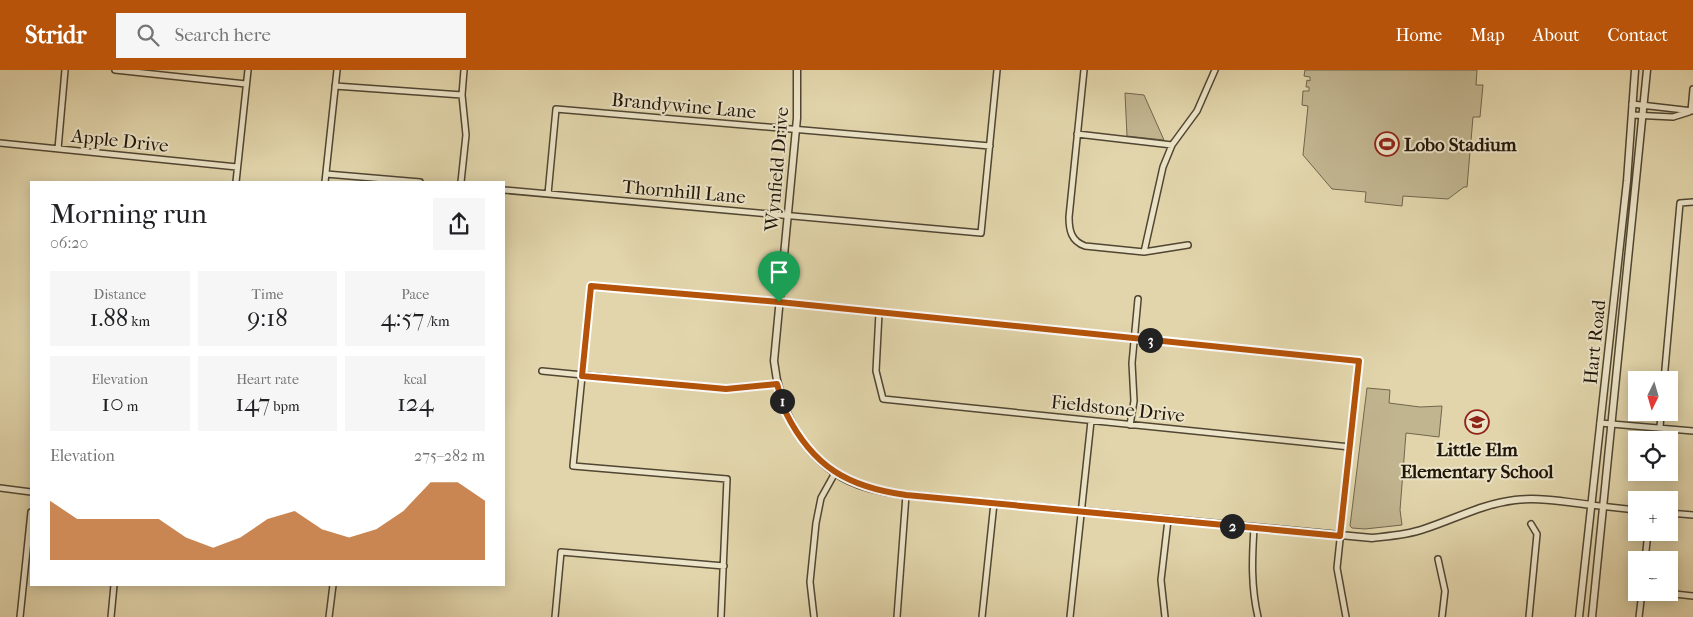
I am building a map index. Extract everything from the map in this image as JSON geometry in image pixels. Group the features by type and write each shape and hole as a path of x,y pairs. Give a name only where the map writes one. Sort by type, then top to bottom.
{"street":[{"path":"58,149 65,70"},
{"path":"115,70 246,84"},
{"path":"236,181 248,70"},
{"path":"325,181 337,70"},
{"path":"462,181 466,135 462,95 464,70"},
{"name":"Wynfield Drive","path":"797,70 795,130 774,361 777,384 786,412 801,437 818,458 835,473 862,486 906,495 1372,538 1401,535 1425,529 1487,506 1516,500 1548,500 1591,505"},
{"path":"990,146 997,70"},
{"path":"1084,70 1069,217 1069,228 1072,236 1077,242 1085,246 1144,252 1188,245"},
{"path":"1144,252 1160,175 1172,145 1197,111 1215,70"},
{"name":"Hart Road","path":"1579,617 1627,180 1635,70"},
{"name":"Hart Road","path":"1592,617 1646,70"},
{"path":"335,86 462,95"},
{"path":"1692,111 1693,89"},
{"path":"1632,104 1692,111"},
{"name":"Brandywine Lane","path":"548,194 556,109 990,146"},
{"path":"1632,115 1673,117 1692,111"},
{"path":"1077,134 1172,145"},
{"name":"Apple Drive","path":"0,143 237,167"},
{"name":"Thornhill Lane","path":"505,190 981,233 990,146"},
{"path":"326,174 408,181"},
{"path":"1665,371 1680,203 1693,202"},
{"path":"1617,272 1626,273"},
{"path":"721,617 727,480 573,466 591,286 779,302 1359,361 1338,568 1346,617"},
{"path":"1130,425 1134,401 1132,363 1138,299"},
{"name":"Fieldstone Drive","path":"879,313 876,371 883,399 1350,447"},
{"path":"542,371 726,389 777,384"},
{"path":"1070,617 1091,421"},
{"path":"1660,421 1660,428"},
{"path":"1600,423 1693,431"},
{"path":"814,617 810,582 816,523 821,498 835,473"},
{"path":"0,488 30,492"},
{"path":"897,617 906,495"},
{"path":"982,617 994,504"},
{"path":"1591,505 1628,509"},
{"path":"1678,514 1693,515"},
{"path":"1165,617 1162,580 1168,520"},
{"path":"20,617 30,522"},
{"path":"1530,617 1537,534 1531,524"},
{"path":"1254,528 1252,586 1258,617"},
{"path":"555,617 562,552 724,566"},
{"path":"1438,559 1445,591 1442,617"},
{"path":"111,617 114,586"},
{"path":"329,617 333,586"},
{"path":"1678,594 1693,596"},
{"path":"1639,617 1641,601"}],"shaded area":[{"name":"Lobo Stadium","path":"1305,70 1477,70 1476,85 1483,85 1480,117 1473,117 1467,187 1464,187 1448,199 1403,196 1402,206 1365,202 1366,192 1332,189 1303,155 1308,106 1302,105 1303,91 1309,91 1309,87 1306,87 1307,80 1310,81 1310,77 1304,76"},
{"path":"1125,93 1144,95 1164,140 1127,136"},
{"path":"1367,388 1390,390 1389,403 1420,407 1442,406 1439,437 1406,433 1400,510 1402,525 1365,529 1352,528 1350,526"}],"place":[{"name":"Lobo Stadium","path":"1387,144"},
{"name":"Little Elm Elementary School","path":"1477,422"}],"route":[{"path":"591,286 779,302 1359,361 1340,536 885,492 862,486 835,473 818,458 801,437 786,412 777,384 726,389 582,376 591,286"}]}
